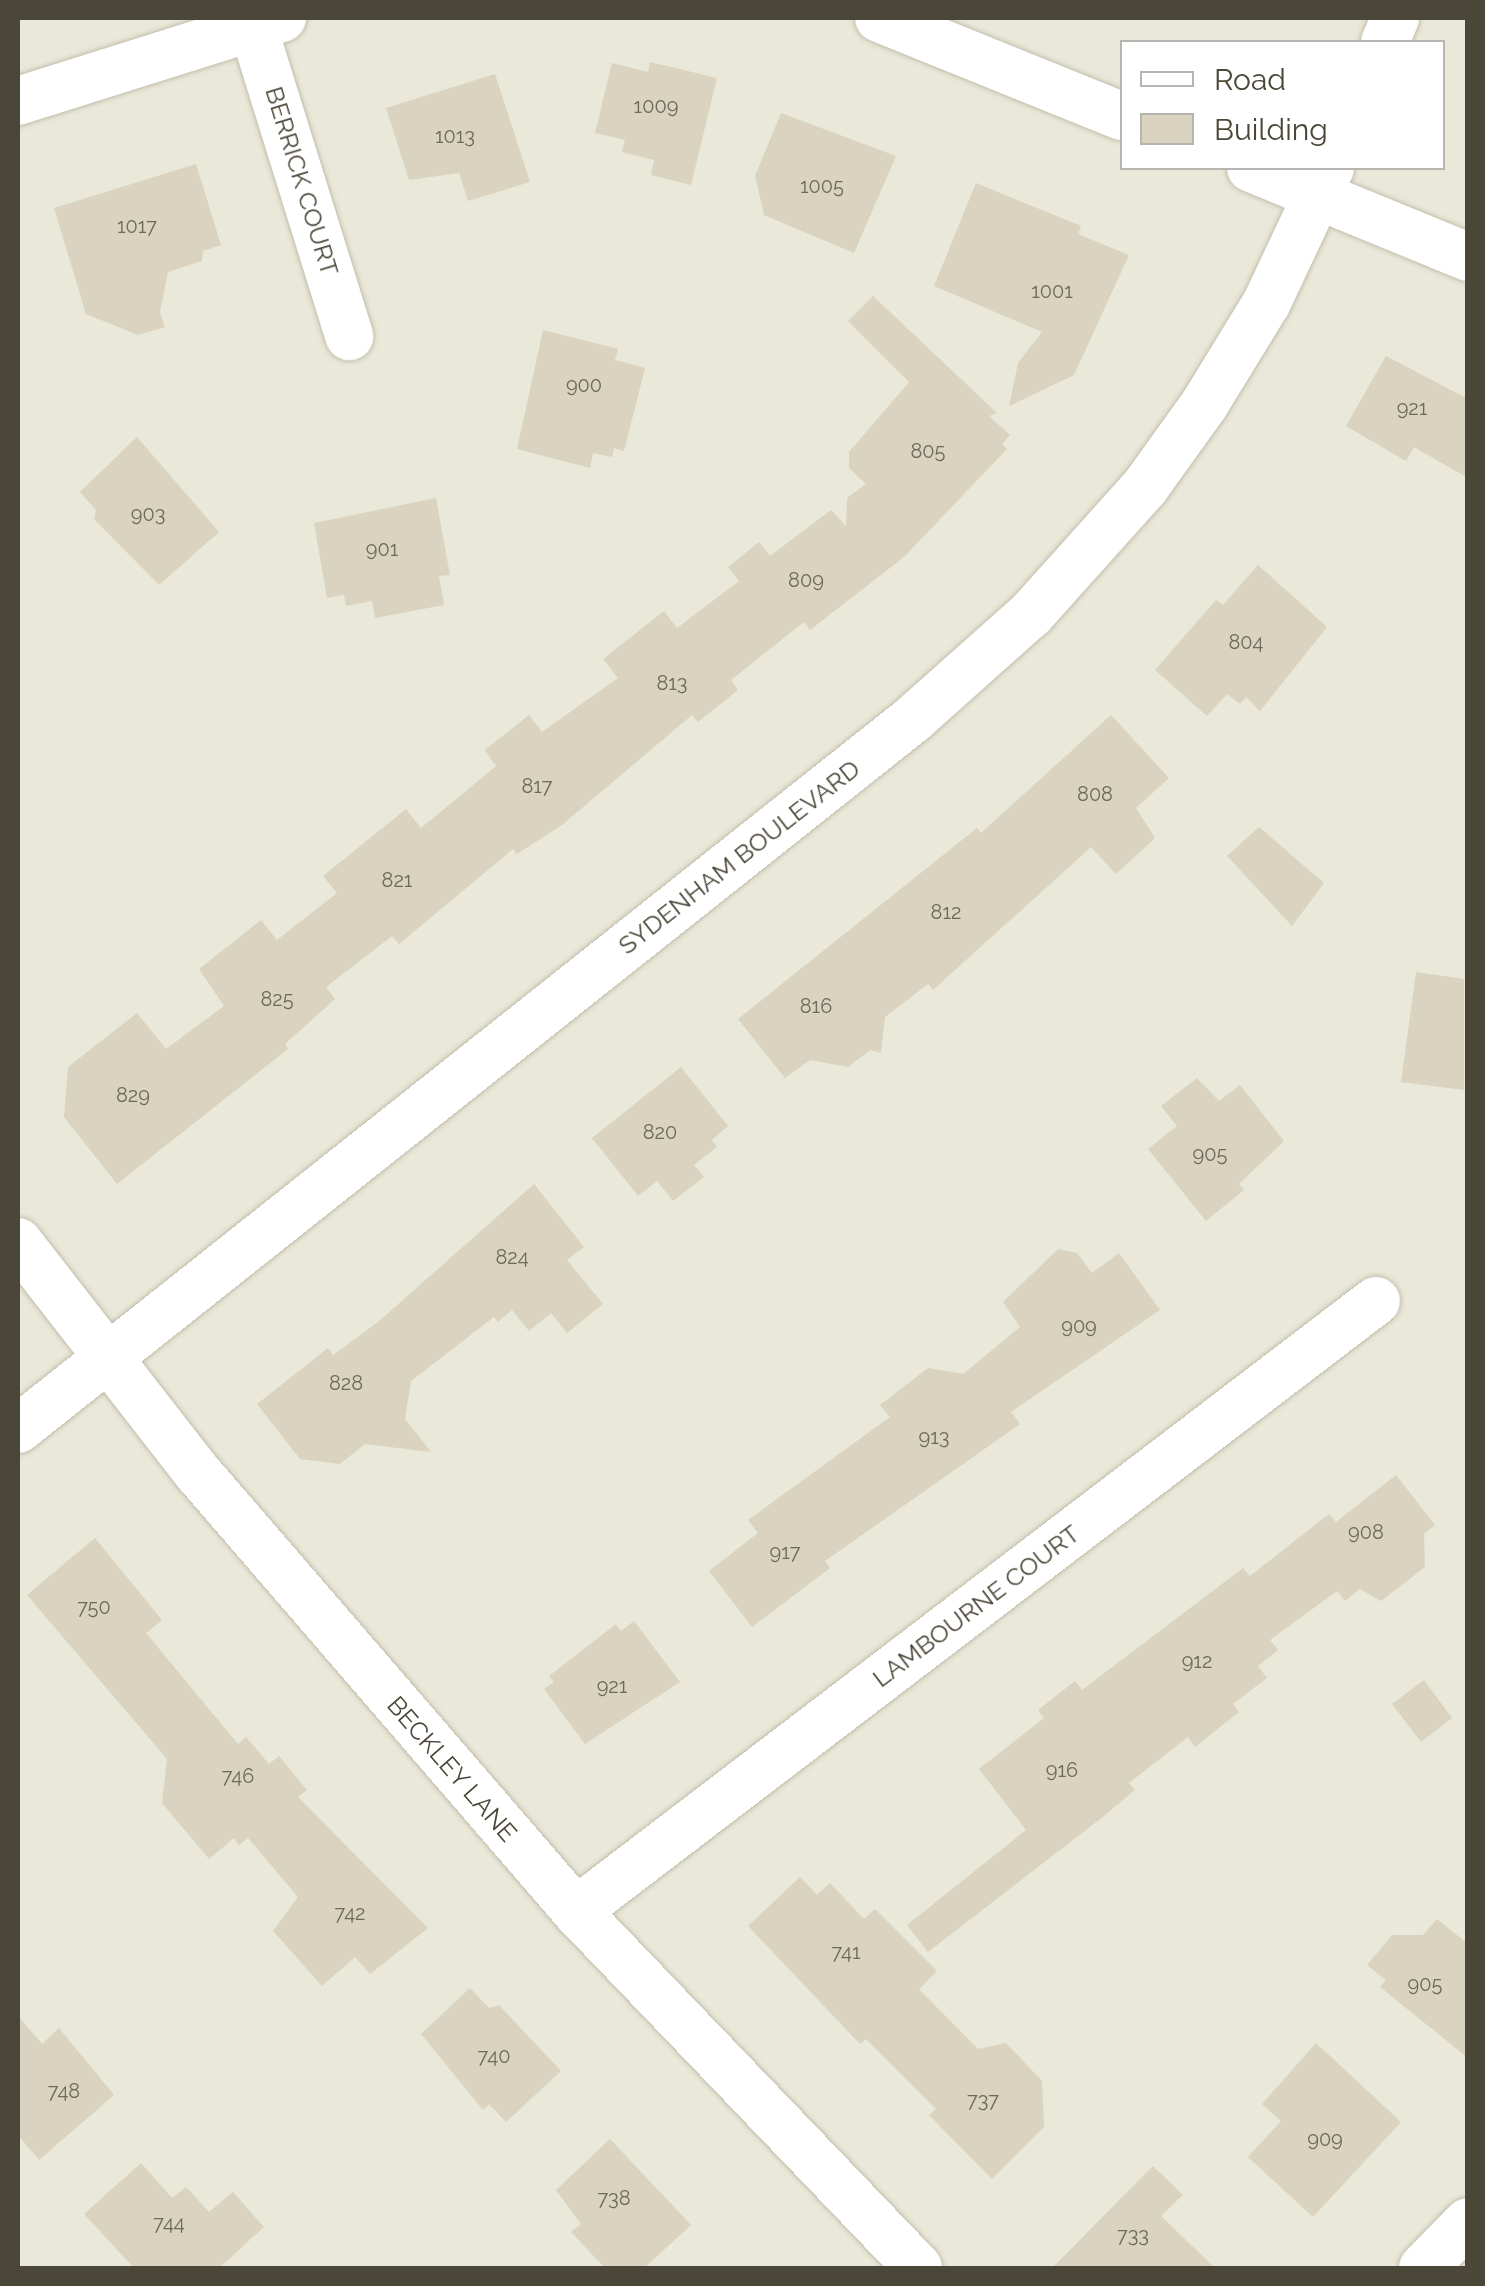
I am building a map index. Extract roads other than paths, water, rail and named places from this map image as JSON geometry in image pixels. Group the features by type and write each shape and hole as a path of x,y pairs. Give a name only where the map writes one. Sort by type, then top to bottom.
{"street":[{"path":"879,18 1120,115"},
{"path":"18,101 267,22"},
{"name":"BERRICK COURT","path":"267,22 349,336"},
{"path":"1262,170 1324,181 1468,257"},
{"name":"SYDENHAM BOULEVARD","path":"18,1429 913,719 1031,614 1145,487 1204,405 1267,302 1324,181"},
{"name":"BECKLEY LANE","path":"18,1242 106,1358 576,1911 918,2268"},
{"name":"LAMBOURNE COURT","path":"576,1911 1376,1301"},
{"path":"1423,2268 1468,2222"}]}
